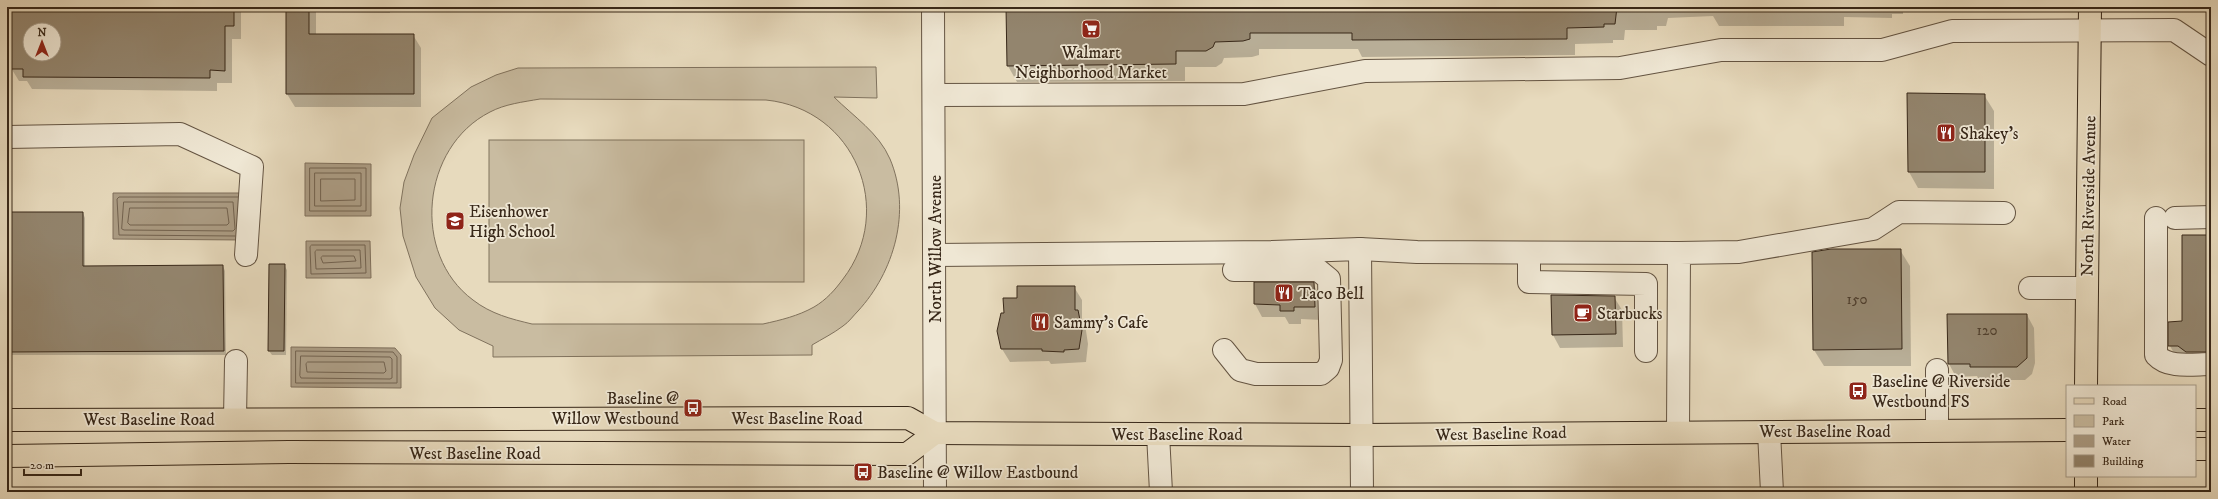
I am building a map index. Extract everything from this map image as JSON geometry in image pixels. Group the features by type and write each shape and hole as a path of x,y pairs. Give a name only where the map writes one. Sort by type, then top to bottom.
{"main road":[{"name":"North Riverside Avenue","path":"2086,385 2090,7"},
{"name":"West Baseline Road","path":"7,420 908,418 935,433 1362,435 1678,431 1769,432 2066,430"},
{"path":"2196,420 2211,420"},
{"name":"West Baseline Road","path":"7,456 289,452 907,454 935,433"},
{"path":"2196,449 2211,449"},
{"path":"2086,477 2086,492"}],"street":[{"name":"North Willow Avenue","path":"933,7 935,492"},
{"path":"934,95 1244,94 1365,71 1620,68 1720,50 1882,50 1952,31 2174,30 2211,55"},
{"path":"7,137 180,134 252,167 246,255"},
{"path":"935,255 1272,252 1360,249 1417,252 1529,253 1739,252 1873,229 1899,212 2004,213"},
{"path":"2211,217 2166,218 2156,355 2162,362 2179,365 2211,364"},
{"path":"1360,249 1362,492"},
{"path":"1529,253 1529,282 1646,284 1646,351"},
{"path":"1678,431 1679,253"},
{"path":"1224,350 1240,370 1256,374 1321,374 1328,368 1331,360 1329,279 1318,270 1234,270"},
{"path":"2030,288 2087,288"},
{"path":"235,419 236,361"},
{"path":"1936,430 1937,370"},
{"path":"1769,432 1772,492"},
{"path":"1158,434 1161,492"}],"green space":[{"path":"876,67 877,98 834,97 865,125 879,141 890,159 896,179 899,199 899,220 896,240 890,259 871,295 847,323 812,345 812,355 493,357 493,346 459,330 435,308 416,277 403,236 400,208 404,182 414,155 432,118 471,87 496,75 518,68","holes":["540,99 766,100 797,107 823,122 843,142 858,167 865,194 866,223 859,252 843,279 833,291 814,307 802,313 763,324 532,324 509,318 494,312 473,300 453,280 440,256 433,230 432,202 438,175 450,150 467,128 496,109 521,102"]},
{"path":"489,140 804,140 804,282 489,282"}],"water":[{"path":"305,163 371,164 371,216 305,216"},
{"path":"113,193 244,193 244,240 113,239"},
{"path":"306,241 370,241 371,278 306,278"},
{"path":"291,347 395,348 401,355 401,388 291,387"}],"building":[{"path":"7,7 234,7 234,26 225,26 225,71 210,70 210,78 23,77 23,69 10,69 11,26 7,26"},
{"path":"286,7 309,7 309,34 414,34 414,94 286,94"},
{"path":"1006,7 1617,7 1615,24 1604,24 1604,27 1567,28 1567,39 1352,40 1352,33 1250,33 1250,39 1243,41 1215,42 1213,47 1206,51 1176,51 1176,64 1007,66"},
{"name":"Shakey's","path":"1907,93 1985,94 1985,172 1908,172"},
{"path":"7,212 83,212 83,266 223,265 224,351 7,352"},
{"path":"2182,235 2211,235 2211,352 2186,352 2178,346 2168,346 2168,322 2182,321"},
{"path":"1831,249 1901,249 1902,349 1813,350 1812,252"},
{"path":"269,264 285,264 284,351 268,351"},
{"name":"Taco Bell","path":"1254,282 1314,282 1315,307 1294,307 1294,311 1280,311 1280,305 1254,304"},
{"name":"Sammy's Cafe","path":"1017,286 1075,286 1075,310 1078,310 1082,330 1079,349 1064,350 1064,352 1042,351 1042,349 1001,349 997,331 1001,313 1004,313 1003,298 1017,298"},
{"name":"Starbucks","path":"1551,295 1615,296 1616,334 1552,335"},
{"path":"1947,314 2027,314 2027,358 2017,367 1970,367 1970,364 1948,364"}],"place":[{"name":"Walmart Neighborhood Market","path":"1091,29"},
{"name":"Shakey's","path":"1946,133"},
{"name":"Eisenhower High School","path":"455,221"},
{"name":"Taco Bell","path":"1284,293"},
{"name":"Starbucks","path":"1583,313"},
{"name":"Sammy's Cafe","path":"1040,322"},
{"name":"Baseline @ Riverside Westbound FS","path":"1858,391"},
{"name":"Baseline @ Willow Westbound","path":"693,408"},
{"name":"Baseline @ Willow Eastbound","path":"863,472"}]}
